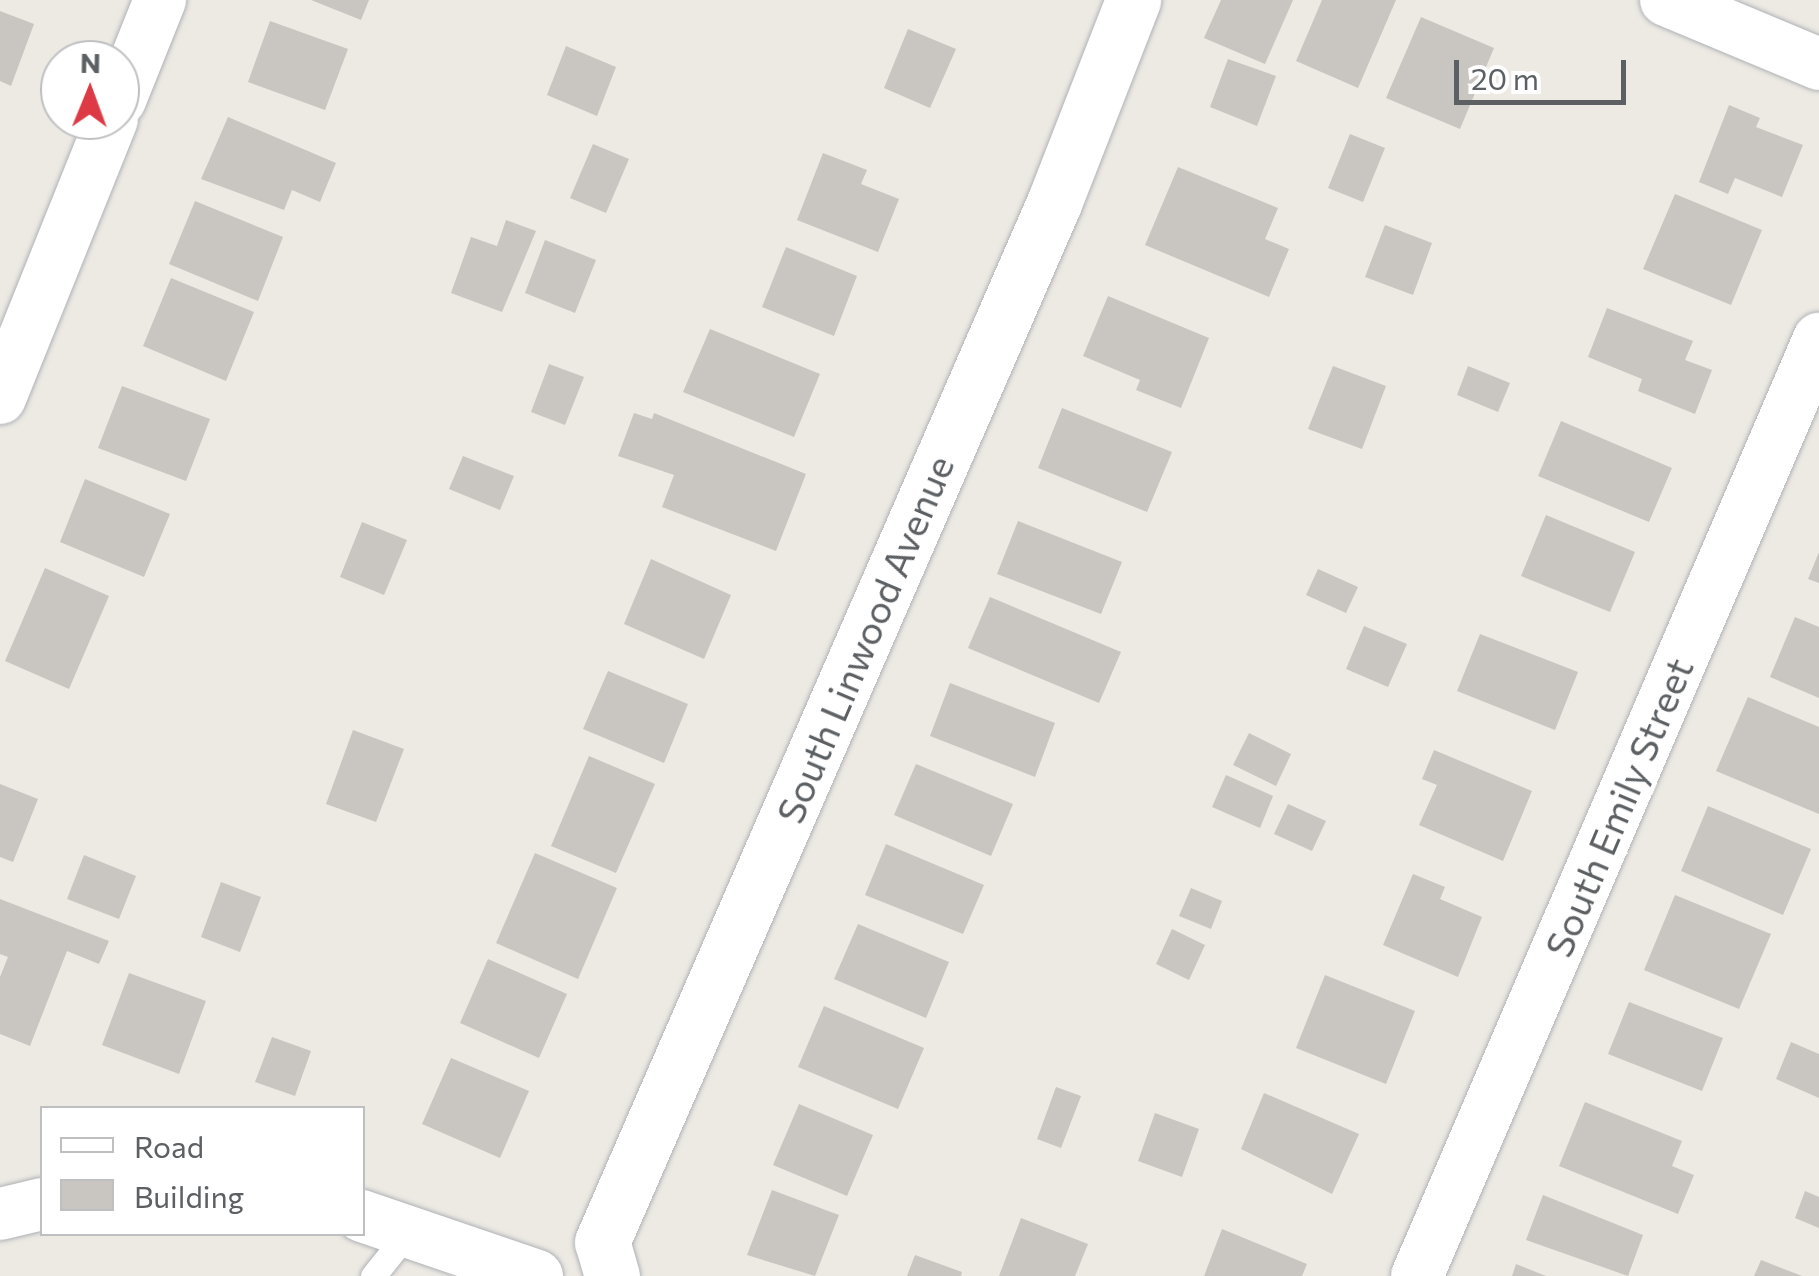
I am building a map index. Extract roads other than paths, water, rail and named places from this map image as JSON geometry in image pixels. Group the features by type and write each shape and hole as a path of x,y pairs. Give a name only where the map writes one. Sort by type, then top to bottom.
{"street":[{"path":"140,50 160,0"},
{"name":"South Linwood Avenue","path":"612,1276 602,1242 1054,203 1134,0"},
{"path":"1666,0 1819,64"},
{"path":"0,398 104,140"},
{"name":"South Emily Street","path":"1417,1276 1819,339"},
{"path":"0,1214 40,1204"},
{"path":"386,1223 537,1276"}],"lane":[{"path":"373,1276 386,1223"}]}
